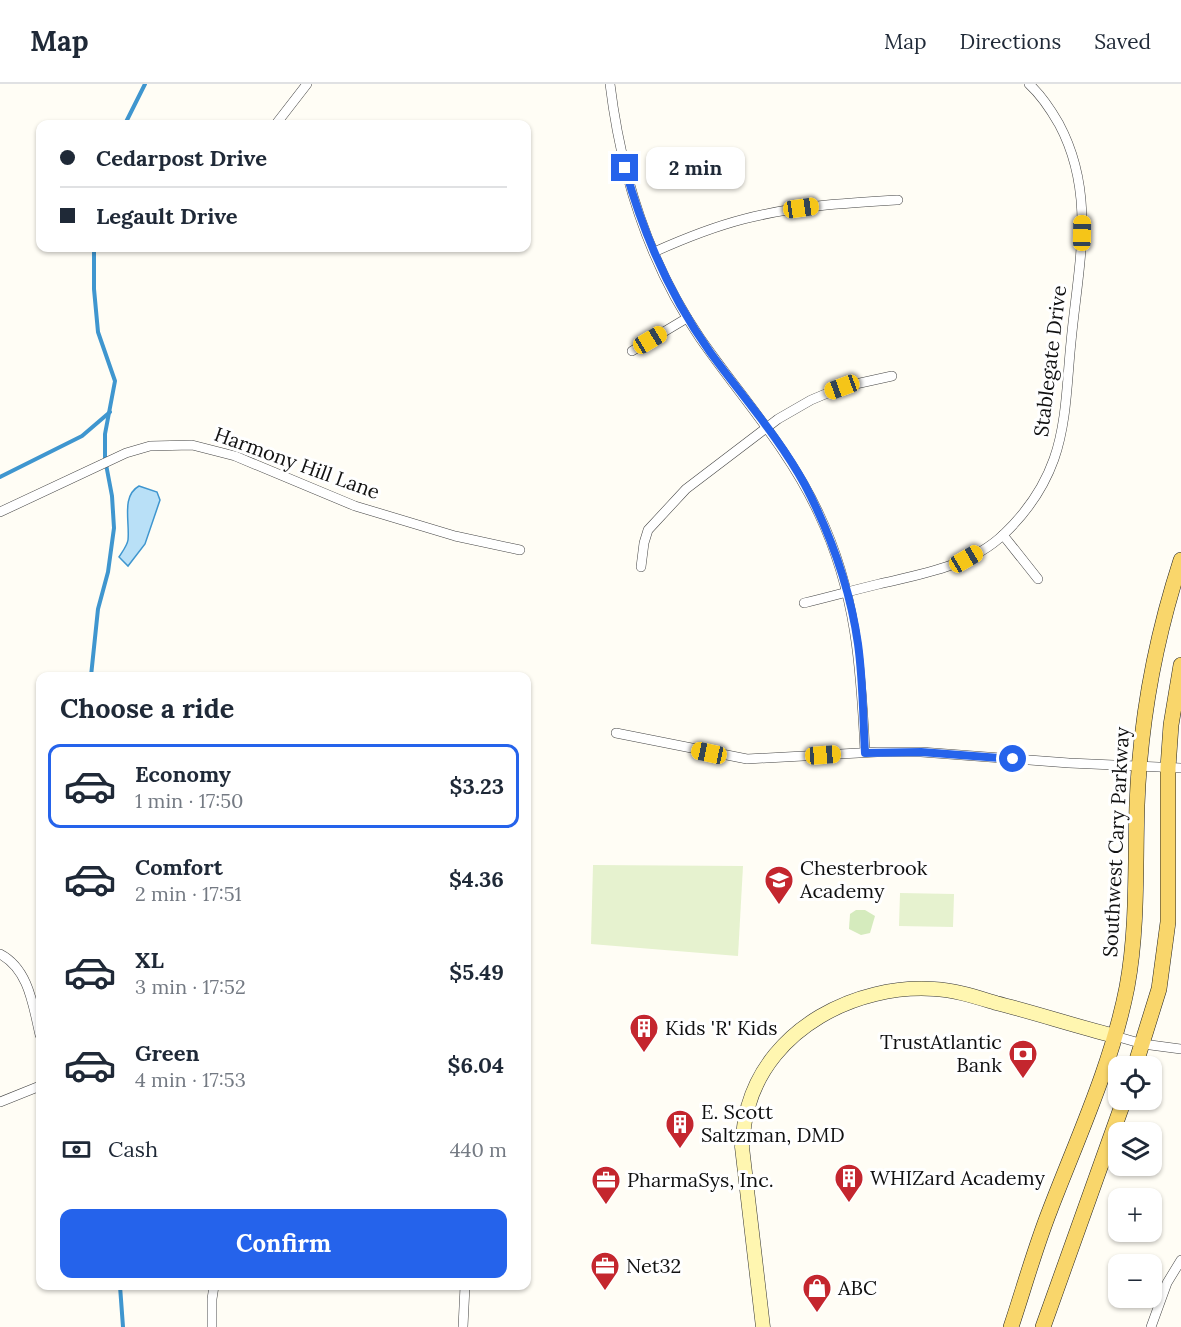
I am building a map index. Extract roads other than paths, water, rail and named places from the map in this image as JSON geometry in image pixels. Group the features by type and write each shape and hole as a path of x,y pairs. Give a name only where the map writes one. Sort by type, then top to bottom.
{"main road":[{"name":"Southwest Cary Parkway","path":"1011,1327 1049,1212 1086,1120 1115,1036 1126,987 1136,917 1139,766 1149,685 1160,628 1181,560"},
{"path":"1139,1056 1159,989 1168,922 1175,768 1172,725 1181,665"},
{"path":"1043,1327 1120,1110"}],"street":[{"path":"279,120 307,84"},
{"path":"610,84 625,168 633,198 654,252 687,318 768,428 803,483 837,557 848,592 859,654 865,753"},
{"name":"Stablegate Drive","path":"804,603 952,565 1003,536 1022,515 1047,478 1059,441 1082,233 1082,199 1076,164 1056,118 1034,85"},
{"path":"654,252 697,234 745,219 820,206 898,200"},
{"path":"632,351 687,318"},
{"path":"641,567 648,530 686,489 786,414 826,393 861,382 892,376"},
{"name":"Harmony Hill Lane","path":"0,512 126,453 150,446 192,445 235,456 355,506 455,536 520,550"},
{"path":"1003,536 1038,579"},
{"path":"616,733 747,759 921,752 1175,768"},
{"path":"0,954 14,964 21,973 36,1019"},
{"path":"763,1327 742,1147 744,1123 748,1107 764,1070 783,1044 799,1031 834,1008 852,1001 912,988 953,992 1143,1044 1181,1049"},
{"path":"0,1102 36,1088"},
{"path":"1151,1327 1167,1283 1181,1260"},
{"path":"212,1327 213,1290"},
{"path":"463,1327 465,1290"}],"water":[{"path":"139,486 157,492 160,500 145,544 128,566 119,557 128,540 128,503 133,490"}],"waterway":[{"path":"127,120 145,84"},
{"path":"91,672 98,609 108,572 114,528 112,496 105,459 105,434 115,381 98,332 94,289 94,252"},
{"path":"0,477 82,436 110,412"},
{"path":"120,1290 123,1327"}],"place":[{"name":"Chesterbrook Academy","path":"779,906"},
{"name":"Kids 'R' Kids","path":"644,1054"},
{"name":"TrustAtlantic Bank","path":"1023,1080"},
{"name":"E. Scott Saltzman, DMD","path":"680,1150"},
{"name":"WHIZard Academy","path":"849,1204"},
{"name":"PharmaSys, Inc.","path":"606,1206"},
{"name":"Net32","path":"605,1292"},
{"name":"ABC","path":"817,1314"}]}
